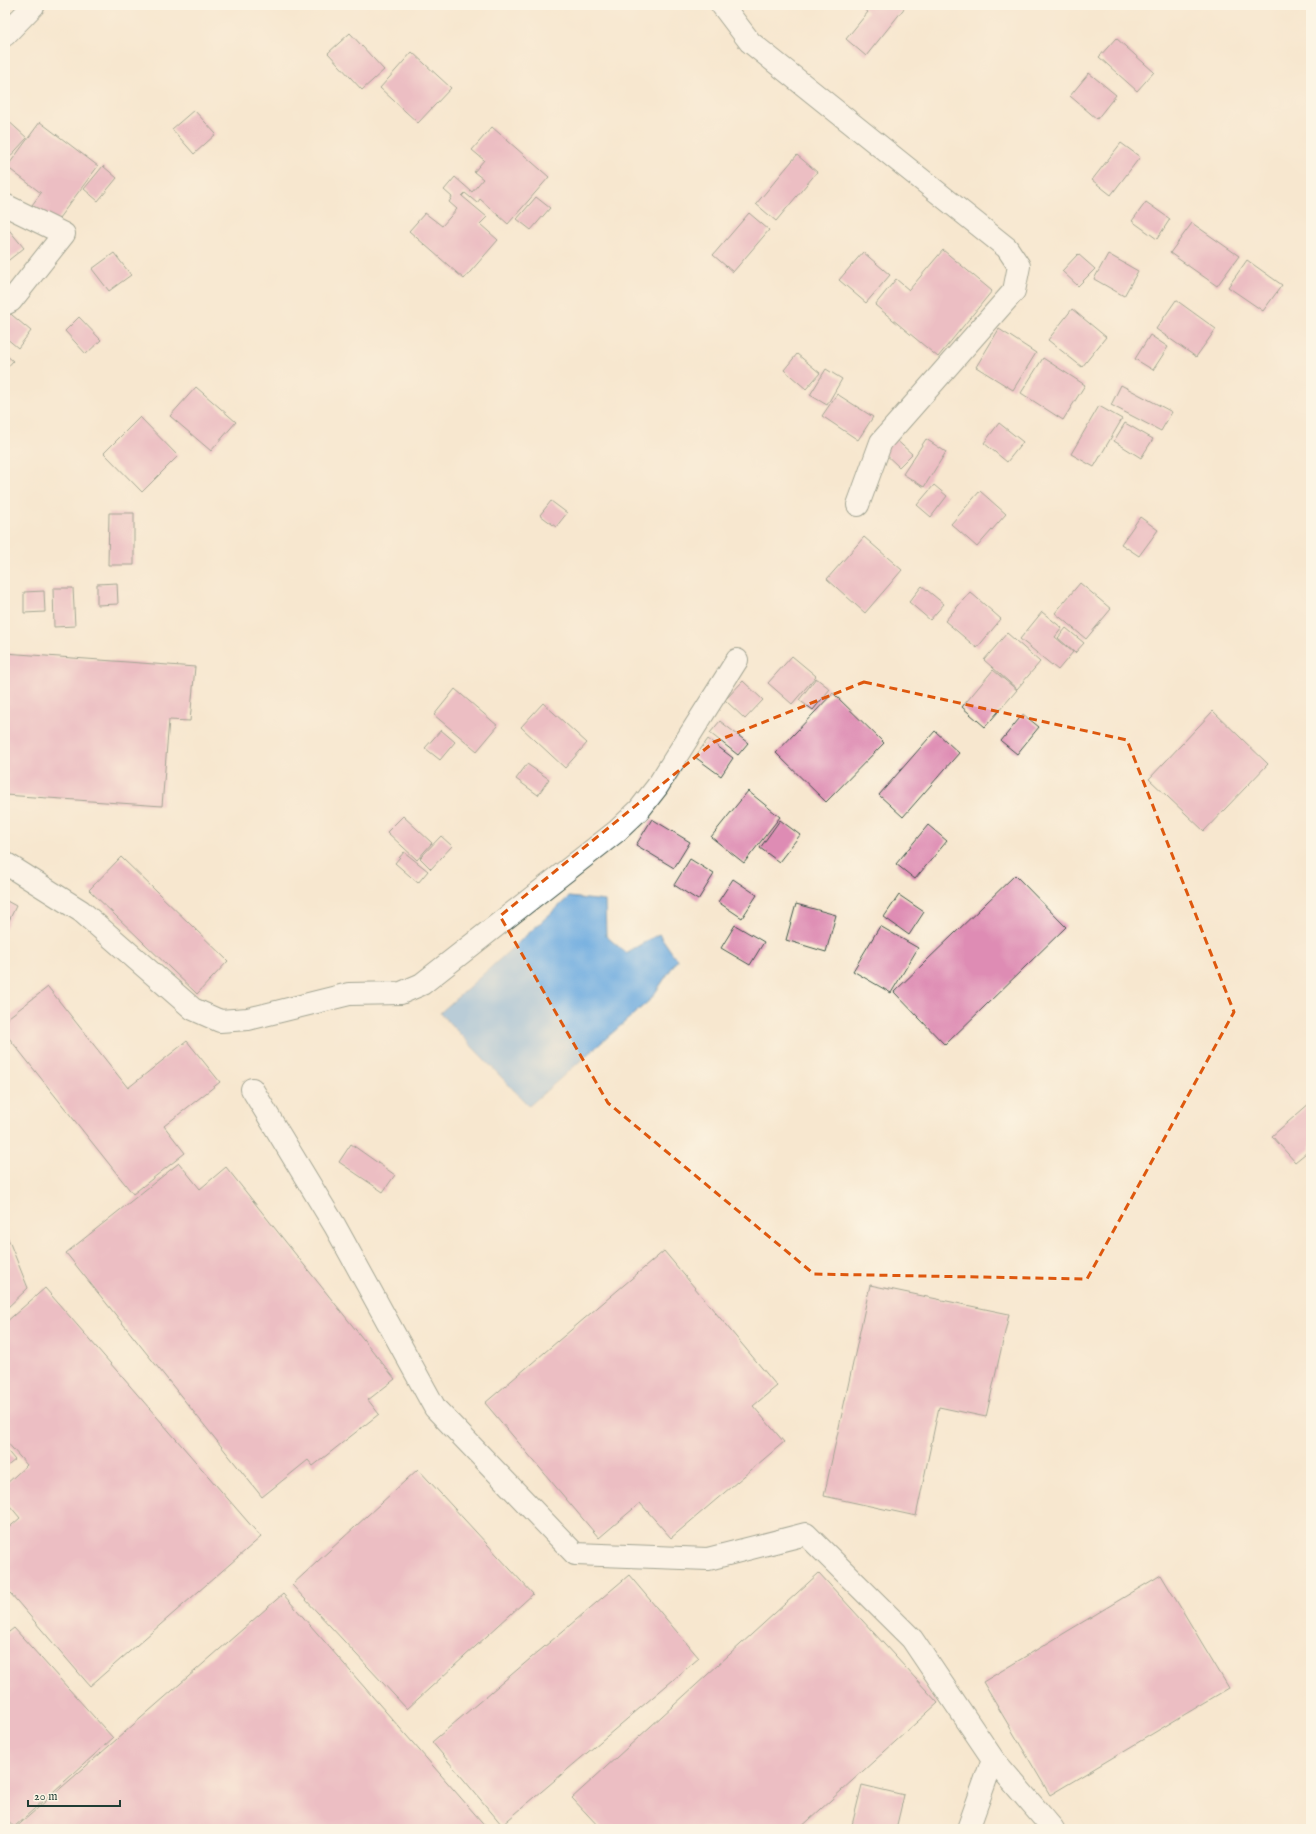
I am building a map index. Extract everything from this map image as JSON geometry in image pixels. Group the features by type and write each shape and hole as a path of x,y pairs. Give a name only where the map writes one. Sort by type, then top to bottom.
{"street":[{"path":"5,35 34,5"},
{"path":"722,5 750,42 1007,248 1019,266 1014,291 881,442 858,505"},
{"path":"5,205 64,234 11,301 5,304"},
{"path":"5,863 81,911 193,1009 220,1021 248,1019 349,994 401,993 422,984 617,831 639,810 656,788 737,660"},
{"path":"252,1089 335,1226 435,1408 574,1554 708,1559 806,1534 912,1639 993,1759 1053,1829"},
{"path":"968,1829 993,1759"}],"highlighted area":[{"path":"864,682 1127,740 1234,1012 1087,1279 814,1274 608,1103 500,916 714,742"}],"water":[{"path":"569,897 605,901 606,936 626,953 659,934 677,960 651,999 529,1106 440,1013"}],"building":[{"path":"859,5 906,6 866,56 846,39 868,12"},
{"path":"350,33 384,70 362,90 328,53"},
{"path":"1116,38 1154,72 1137,91 1099,57"},
{"path":"412,52 451,88 418,123 380,88"},
{"path":"1089,73 1116,95 1097,119 1070,96"},
{"path":"194,110 216,134 194,154 172,129"},
{"path":"5,118 27,138 6,161 5,161"},
{"path":"40,122 98,166 56,222 32,205 41,193 7,167"},
{"path":"492,127 549,177 508,224 480,199 477,203 465,193 462,196 487,217 480,224 498,240 464,279 409,231 425,213 442,226 457,209 449,202 452,197 444,190 455,177 472,192 483,179 474,172 484,160 472,150"},
{"path":"1121,143 1140,157 1111,195 1092,180"},
{"path":"797,155 817,172 776,221 756,204"},
{"path":"103,166 117,178 98,201 84,189"},
{"path":"536,197 550,208 531,230 517,219"},
{"path":"1146,202 1170,219 1157,239 1132,221"},
{"path":"749,213 769,230 733,272 713,255"},
{"path":"1192,223 1239,256 1217,286 1170,253"},
{"path":"5,225 24,248 5,263"},
{"path":"943,250 992,291 938,357 875,305 896,279 909,290"},
{"path":"863,252 890,275 866,303 839,280"},
{"path":"114,253 131,275 109,291 92,269"},
{"path":"1078,254 1095,269 1078,286 1062,271"},
{"path":"1108,254 1138,271 1124,296 1094,279"},
{"path":"1247,260 1282,285 1263,311 1228,287"},
{"path":"1176,300 1216,329 1196,357 1156,329"},
{"path":"1072,309 1106,337 1082,367 1048,340"},
{"path":"6,310 31,331 18,348 5,337"},
{"path":"79,317 101,340 86,354 65,331"},
{"path":"999,329 1036,353 1013,390 976,367"},
{"path":"1150,335 1168,347 1153,370 1135,359"},
{"path":"5,354 13,361 5,370"},
{"path":"797,354 820,373 806,389 784,370"},
{"path":"1043,358 1085,385 1063,420 1021,393"},
{"path":"826,369 842,379 827,405 810,395"},
{"path":"1121,385 1172,412 1161,431 1111,405"},
{"path":"196,387 236,422 211,451 170,416"},
{"path":"837,394 873,417 858,440 822,416"},
{"path":"1099,406 1122,419 1094,467 1071,454"},
{"path":"140,417 178,456 142,492 104,453"},
{"path":"999,423 1023,442 1007,462 984,443"},
{"path":"1125,423 1153,439 1141,458 1114,441"},
{"path":"893,437 912,454 899,467 881,450"},
{"path":"926,439 946,452 924,487 903,474"},
{"path":"934,485 947,496 931,517 917,505"},
{"path":"980,491 1006,514 977,547 951,524"},
{"path":"551,501 567,513 556,527 540,515"},
{"path":"109,513 134,513 134,565 108,565"},
{"path":"1140,517 1158,530 1139,556 1121,544"},
{"path":"864,537 902,570 865,613 827,579"},
{"path":"117,583 118,604 97,605 97,584"},
{"path":"1080,583 1111,609 1086,639 1055,613"},
{"path":"922,586 944,604 930,620 909,602"},
{"path":"53,588 73,588 75,626 54,627"},
{"path":"44,591 45,612 24,613 24,592"},
{"path":"970,592 1001,619 977,648 945,621"},
{"path":"1042,612 1062,628 1055,637 1073,652 1058,670 1020,639"},
{"path":"1066,628 1084,643 1075,653 1058,638"},
{"path":"1007,633 1040,662 1017,689 984,660"},
{"path":"5,653 195,667 190,721 169,720 162,806 5,795"},
{"path":"792,656 816,676 792,704 768,683"},
{"path":"993,670 1017,690 985,727 962,707"},
{"path":"816,678 830,689 813,710 799,700"},
{"path":"743,681 763,700 745,719 725,700"},
{"path":"455,689 498,726 477,751 434,715"},
{"path":"833,693 884,743 826,802 776,753"},
{"path":"543,703 587,743 565,768 521,727"},
{"path":"1213,711 1268,764 1204,831 1149,779"},
{"path":"1023,714 1039,727 1017,754 1001,741"},
{"path":"720,721 748,743 738,755 710,733"},
{"path":"441,730 455,742 440,760 425,748"},
{"path":"935,731 959,753 903,817 879,795"},
{"path":"708,739 733,758 721,776 695,757"},
{"path":"527,764 549,779 538,795 516,779"},
{"path":"748,791 780,817 744,863 711,837"},
{"path":"403,816 432,843 417,860 387,832"},
{"path":"652,819 690,842 674,868 636,845"},
{"path":"780,820 800,835 779,862 760,848"},
{"path":"928,825 947,841 915,879 896,864"},
{"path":"441,836 452,846 431,869 420,858"},
{"path":"404,852 428,871 418,883 395,863"},
{"path":"121,857 228,961 197,994 89,890"},
{"path":"690,859 714,874 698,900 674,885"},
{"path":"1015,875 1066,927 945,1045 894,992"},
{"path":"733,879 757,895 742,918 718,902"},
{"path":"899,895 924,912 909,935 884,917"},
{"path":"5,900 16,906 5,929"},
{"path":"796,904 836,915 826,952 786,940"},
{"path":"735,925 764,942 750,965 721,948"},
{"path":"880,926 918,948 891,993 853,971"},
{"path":"48,987 128,1088 187,1041 220,1082 164,1126 185,1153 133,1194 5,1033 5,1020"},
{"path":"1311,1102 1311,1149 1295,1162 1272,1136"},
{"path":"351,1144 395,1175 383,1192 339,1162"},
{"path":"179,1163 200,1189 226,1167 395,1379 368,1400 379,1414 313,1466 308,1460 262,1497 66,1253"},
{"path":"5,1231 28,1288 5,1310"},
{"path":"664,1251 777,1386 753,1406 784,1442 671,1538 640,1503 599,1538 485,1403"},
{"path":"870,1285 1009,1314 986,1417 939,1407 916,1516 824,1496"},
{"path":"45,1288 261,1537 90,1686 5,1587 5,1531 20,1518 5,1500 5,1485 27,1465 5,1440 5,1323"},
{"path":"5,1448 15,1460 5,1468"},
{"path":"418,1469 533,1594 407,1709 292,1585"},
{"path":"819,1573 938,1703 799,1829 601,1829 572,1798"},
{"path":"629,1575 699,1658 502,1825 432,1742"},
{"path":"1161,1575 1229,1688 1050,1795 983,1682"},
{"path":"283,1594 488,1829 14,1829"},
{"path":"14,1628 113,1738 14,1827 5,1817 5,1635"},
{"path":"862,1785 904,1795 896,1829 851,1829"}]}
